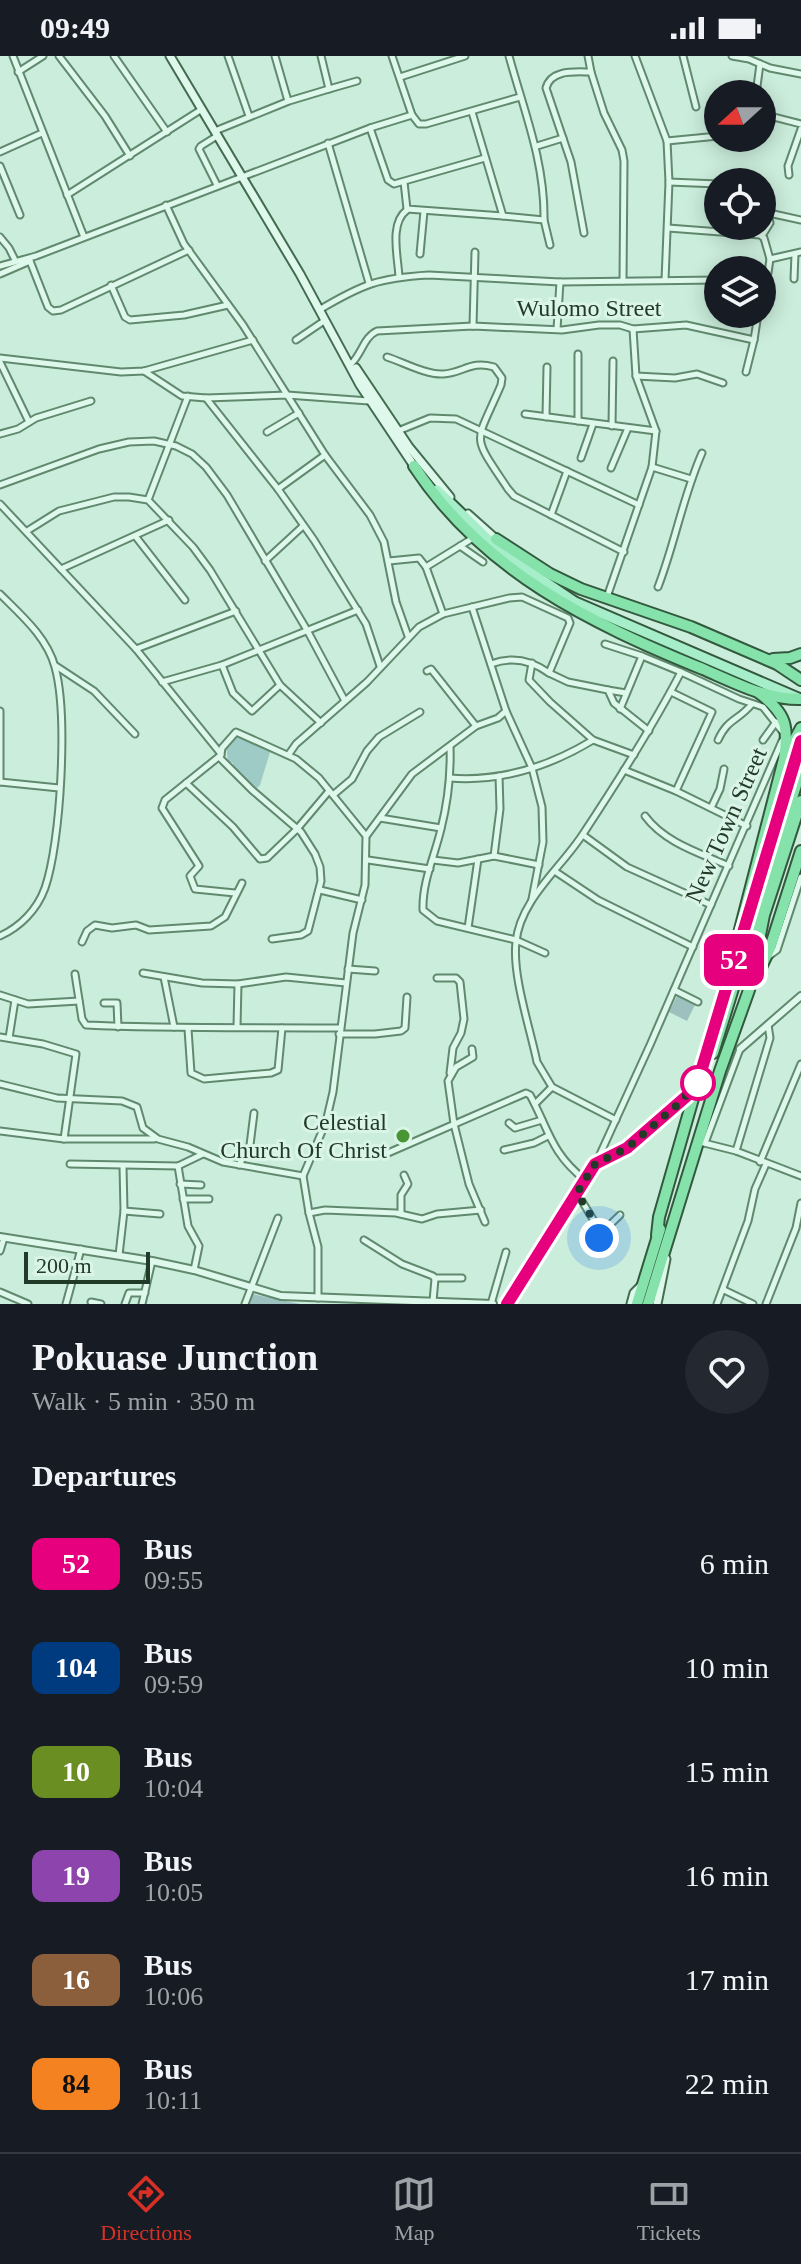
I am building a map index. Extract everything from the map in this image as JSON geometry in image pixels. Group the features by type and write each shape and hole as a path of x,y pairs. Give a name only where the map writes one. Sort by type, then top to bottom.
{"highway":[{"path":"414,466 434,496 473,538 528,582 571,608 608,628 758,692 801,698"},
{"path":"496,539 550,574 752,653 777,664 801,680"},
{"path":"752,653 781,659 801,654"},
{"path":"637,1304 727,980 784,759 787,739 784,720 775,706 758,692"},
{"path":"784,759 801,728"},
{"path":"727,980 801,742"},
{"path":"657,1235 665,1220 677,1169 801,769"},
{"path":"648,1304 749,990 764,915 801,801"},
{"path":"763,931 801,821"},
{"path":"749,990 767,957 801,851"},
{"path":"676,1106 696,1088"},
{"path":"676,1106 686,1106 690,1113"}],"main road":[{"path":"170,56 352,363 369,401 414,466 463,518 522,569 575,602 688,648"},
{"path":"319,310 362,384 398,431 446,492 496,539 578,597 801,698"},
{"path":"657,1304 665,1251"},
{"path":"631,1304 634,1293 645,1281"}],"street":[{"path":"13,56 84,237"},
{"path":"18,72 43,56"},
{"path":"59,56 105,116 130,156"},
{"path":"114,56 167,132"},
{"path":"228,56 249,116"},
{"path":"275,56 289,101"},
{"path":"321,56 329,89"},
{"path":"392,56 412,115 419,124 520,97"},
{"path":"440,56 442,64"},
{"path":"400,77 465,56"},
{"path":"509,56 537,146 545,194 544,220 550,245"},
{"path":"588,56 604,113 624,161 623,281"},
{"path":"635,56 667,141 669,182 665,280"},
{"path":"683,56 696,107"},
{"path":"732,56 801,74"},
{"path":"758,80 760,64"},
{"path":"584,233 571,162 546,83 555,75 591,72"},
{"path":"217,185 199,149 216,133 289,101 357,81"},
{"path":"67,195 202,109"},
{"path":"472,112 503,216"},
{"path":"0,266 36,256 241,175 412,115"},
{"path":"776,118 801,126 788,166 789,175"},
{"path":"370,128 388,180 394,184 485,158"},
{"path":"0,152 42,133"},
{"path":"667,141 704,137"},
{"path":"537,146 563,138"},
{"path":"328,143 369,283"},
{"path":"0,166 20,215"},
{"path":"404,182 407,209"},
{"path":"669,182 704,183"},
{"path":"166,205 181,238 253,340 325,455 370,515 384,542 396,602 408,636"},
{"path":"399,277 396,238 401,214 407,209 544,220"},
{"path":"420,254 424,211"},
{"path":"776,215 801,220"},
{"path":"668,228 704,231"},
{"path":"0,237 15,260"},
{"path":"30,261 48,307 53,311 189,250"},
{"path":"473,326 475,252"},
{"path":"776,258 798,253 794,279"},
{"path":"0,274 36,256"},
{"path":"319,310 369,283 399,277 429,275 560,282 704,280"},
{"path":"557,329 560,282"},
{"path":"111,285 125,317 130,320 184,315 228,305"},
{"path":"296,340 324,321"},
{"name":"Wulomo Street","path":"352,363 371,334 396,330 473,326 557,329 599,325 620,325 633,329 686,325 754,340"},
{"path":"746,372 756,328"},
{"path":"607,598 652,467 656,431 636,376 633,329"},
{"path":"0,360 121,372 144,371 253,340"},
{"path":"578,354 578,421"},
{"path":"387,357 439,374 451,373 473,364 494,367 502,378 501,385 479,431 481,449 508,489 514,496 624,552"},
{"path":"0,360 29,422"},
{"path":"612,426 613,361"},
{"path":"546,417 547,367"},
{"path":"144,371 182,396 287,395 369,401"},
{"path":"636,376 675,378 697,374 723,383"},
{"path":"353,398 362,384"},
{"path":"148,500 188,396"},
{"path":"206,398 278,489 358,610 380,667"},
{"path":"0,434 91,401"},
{"path":"267,432 299,413"},
{"path":"525,414 656,431"},
{"path":"398,431 430,418 456,419 639,505"},
{"path":"581,458 593,424"},
{"path":"611,468 628,428"},
{"path":"0,485 113,444 142,441 171,445 192,454 227,495 345,701"},
{"path":"658,587 673,550 691,479 702,453"},
{"path":"278,489 325,455"},
{"path":"652,467 691,479"},
{"path":"551,515 567,471"},
{"path":"27,531 59,511 114,497 148,500 169,520 210,570 280,685 321,723"},
{"path":"0,504 136,649 220,756 297,829 315,854 320,867 319,890 308,931 272,939"},
{"path":"61,569 169,520"},
{"path":"265,561 303,526"},
{"path":"136,537 185,600"},
{"path":"426,567 473,538"},
{"path":"460,546 483,562"},
{"path":"389,561 419,558 426,567 443,614"},
{"path":"0,594 44,641 55,666 59,694 59,788 52,863 44,890 27,918 15,929 0,936"},
{"path":"289,754 408,636 443,614 522,597 568,618 570,623 549,673"},
{"path":"472,607 506,711 532,768 544,825 532,900 516,940 518,972 537,1062 552,1087 616,1120"},
{"path":"162,682 222,665 358,610"},
{"path":"136,649 236,611"},
{"name":"New Town Street","path":"595,1164 783,739 776,722 763,707 642,656 605,644"},
{"path":"620,709 642,656"},
{"path":"491,664 507,659 532,663 568,682 626,693"},
{"path":"532,663 529,680 593,740 634,755"},
{"path":"222,665 233,693 247,710 252,711 280,685"},
{"path":"55,666 94,691 135,734"},
{"path":"427,671 431,669 476,726"},
{"path":"532,900 583,835 649,731 681,672"},
{"path":"608,690 614,703 649,731"},
{"path":"671,692 712,712 676,791"},
{"path":"718,740 725,725 752,704"},
{"path":"0,711 0,782 59,788"},
{"path":"366,836 412,774 476,726 498,718 506,711"},
{"path":"186,783 233,827 260,859 267,858 331,793 352,779 367,751 379,737 420,712"},
{"path":"763,740 776,722"},
{"path":"235,893 199,890 193,886 190,876 199,866 162,808 165,800 220,756 222,748 236,732 289,754 319,778 366,836 368,860 353,933 337,1071 326,1122 303,1176 318,1247 318,1298"},
{"path":"450,778 479,779 532,768 593,740"},
{"path":"450,746 450,778 423,910 437,921 516,940 545,953"},
{"path":"711,808 720,789 724,769"},
{"path":"624,770 676,791 747,826"},
{"path":"494,856 500,809 499,776"},
{"path":"645,816 653,827 671,839 729,866"},
{"path":"380,818 441,828"},
{"path":"583,835 627,867 711,905"},
{"path":"433,860 458,863 494,856 539,865"},
{"path":"468,928 478,859"},
{"path":"368,860 430,869"},
{"path":"556,872 598,900 693,947"},
{"path":"767,957 777,950 801,877"},
{"path":"82,942 87,931 95,925 112,928 136,925 149,930 211,926 230,911 235,893 242,883"},
{"path":"319,890 362,900"},
{"path":"348,969 375,971"},
{"path":"143,973 202,983 238,984 286,977 346,983"},
{"path":"75,974 82,1019 86,1025 188,1029 282,1028 375,1034 405,1028 407,997"},
{"path":"164,977 174,1027"},
{"path":"437,978 456,978 461,986 463,1022 453,1048 448,1081 454,1124 469,1184 485,1222"},
{"path":"237,1027 238,984"},
{"path":"674,990 698,1002"},
{"path":"0,995 28,1004 79,1001"},
{"path":"801,996 740,1049 701,1142 736,1151 801,1176"},
{"path":"9,1038 15,1000"},
{"path":"104,1003 117,1003 118,1027"},
{"path":"736,1151 770,1038 768,1025"},
{"path":"188,1029 191,1073 204,1079 278,1070 282,1028"},
{"path":"0,1037 43,1044 76,1054 64,1139"},
{"path":"450,1075 473,1057 472,1049"},
{"path":"717,1304 748,1221 763,1163 801,1064"},
{"path":"0,1084 70,1099 122,1101 137,1107 143,1128 158,1139"},
{"path":"535,1104 552,1087"},
{"path":"388,1153 526,1093 535,1104 548,1136 565,1163 585,1180"},
{"path":"507,1304 595,1164 627,1148 676,1106"},
{"path":"239,1165 250,1145 254,1113"},
{"path":"509,1123 515,1128 542,1120"},
{"path":"0,1131 64,1139 158,1139 188,1147 223,1162 303,1176"},
{"path":"504,1150 534,1143 548,1136"},
{"path":"70,1164 178,1166 204,1154"},
{"path":"119,1255 124,1211 123,1166"},
{"path":"178,1166 189,1229 199,1246 194,1270"},
{"path":"401,1214 401,1195 408,1184 404,1175"},
{"path":"180,1184 201,1185"},
{"path":"577,1193 602,1234"},
{"path":"183,1199 209,1199"},
{"path":"766,1304 796,1228 801,1203"},
{"path":"309,1213 325,1210 401,1214 422,1219 437,1214 481,1210"},
{"path":"124,1211 160,1214"},
{"path":"589,1245 620,1215"},
{"path":"245,1304 278,1218"},
{"path":"0,1251 2,1238 119,1255 194,1270 249,1289 281,1296 492,1304 506,1252"},
{"path":"364,1240 402,1264 416,1267 435,1278 462,1278"},
{"path":"66,1304 81,1249"},
{"path":"142,1304 152,1261"},
{"path":"433,1301 435,1278"},
{"path":"724,1290 753,1304"},
{"path":"0,1292 28,1304"},
{"path":"125,1304 129,1293 145,1293"},
{"path":"91,1302 101,1304"}],"shaded area":[{"path":"237,733 271,749 256,789 233,769 233,763 228,762 226,745"},
{"path":"677,996 695,1005 687,1021 669,1012"},
{"path":"252,1294 300,1304 249,1304"}],"bus line":[{"name":"52","path":"507,1304 595,1164 627,1148 696,1088 801,741"}],"place":[{"name":"Celestial Church Of Christ","path":"403,1136"}],"route":[{"path":"599,1238 602,1234 577,1193 595,1164 627,1148 698,1083"}]}
